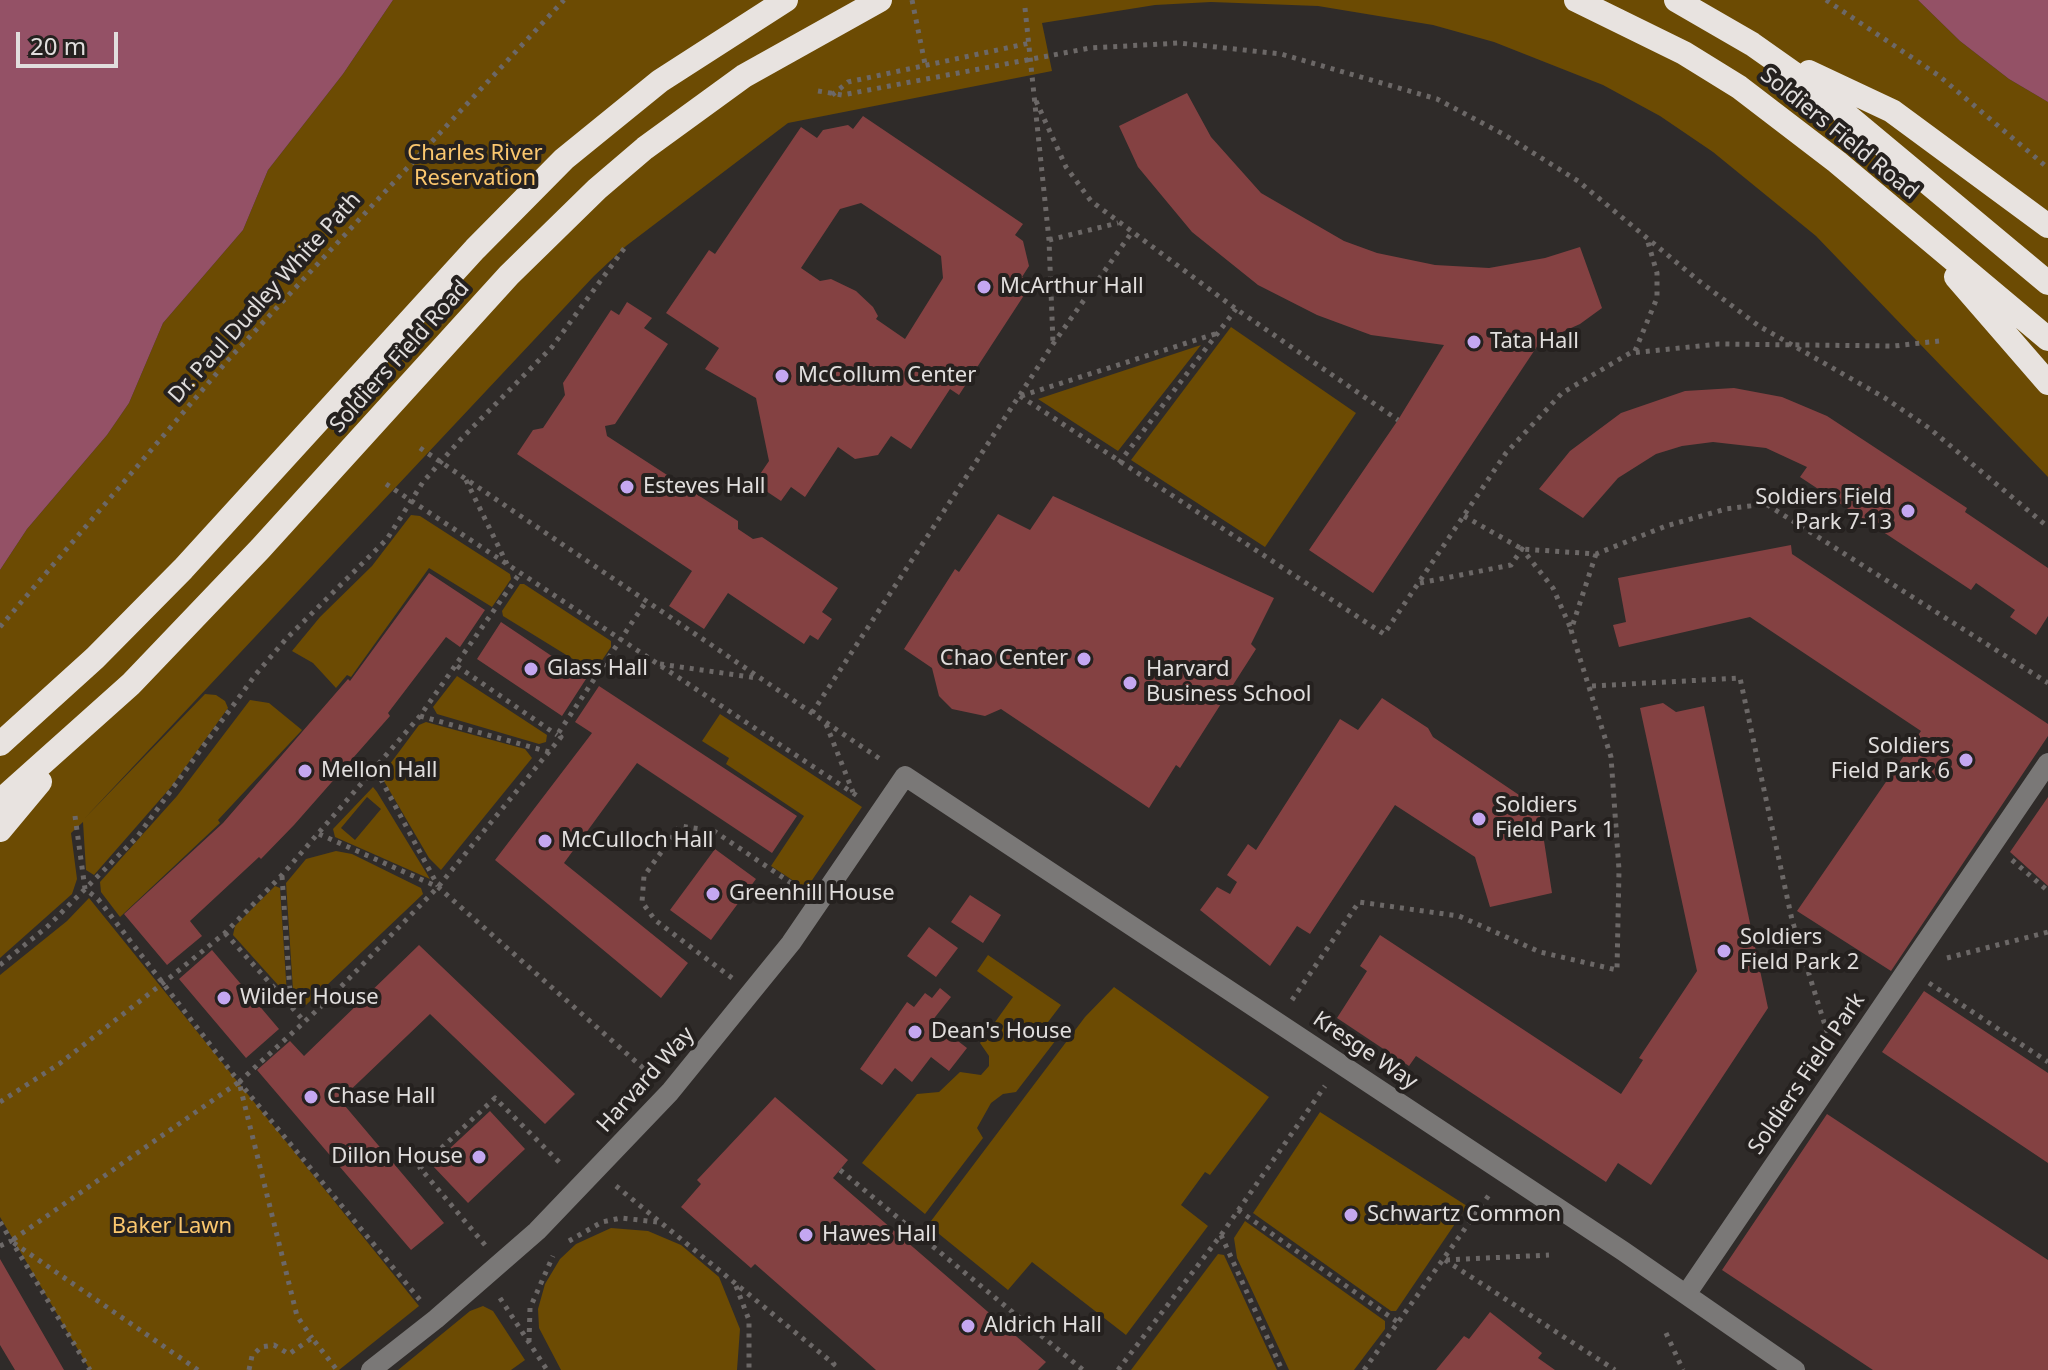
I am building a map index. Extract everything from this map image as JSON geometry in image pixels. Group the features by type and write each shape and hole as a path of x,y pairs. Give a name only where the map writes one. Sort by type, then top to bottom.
{"highway":[{"name":"Soldiers Field Road","path":"1,743 95,658 183,569 475,249 564,159 660,81 786,0"},
{"name":"Soldiers Field Road","path":"0,801 87,725 249,560 509,275 597,189 695,110 744,76 798,43 880,0"},
{"name":"Soldiers Field Road","path":"1576,0 1684,53 1739,87 2048,339"},
{"name":"Soldiers Field Road","path":"1676,0 1752,44 1839,108 2048,283"},
{"path":"1752,44 1892,111 2048,226"},
{"path":"1907,221 2048,383"},
{"path":"0,830 87,725"}],"street":[{"name":"Soldiers Field Park","path":"1687,1293 2048,763"},
{"name":"Kresge Way","path":"905,776 1687,1293 1795,1370"},
{"name":"Harvard Way","path":"371,1370 494,1271 590,1177 670,1092 752,993 905,776"}],"path":[{"name":"Dr. Paul Dudley White Path","path":"0,627 228,360 564,0"},
{"path":"912,0 925,64"},
{"path":"1826,0 1938,75 2048,168"},
{"path":"1025,8 1049,240 1053,344"},
{"path":"831,96 848,82 1030,43"},
{"path":"818,91 831,96 1032,57 1106,46 1179,43 1281,54 1364,75 1437,99 1503,134 1578,181 1747,317 1885,398 1929,428 2048,527"},
{"path":"1036,101 1080,188 1118,223 1236,309 1398,420"},
{"path":"1049,240 1118,223"},
{"path":"812,713 1053,344 1132,232"},
{"path":"1634,352 1657,298 1657,273 1646,237"},
{"path":"0,965 85,889 137,837 266,662 368,560 441,462 552,347 626,246"},
{"path":"1119,463 1236,309"},
{"path":"1020,396 1218,333"},
{"path":"1020,396 1384,634 1506,453 1562,393 1634,352 1719,344 1894,346 1939,341"},
{"path":"420,448 905,776"},
{"path":"465,478 508,565"},
{"path":"386,484 880,811"},
{"path":"1522,549 1596,554 1666,526 1726,509 1766,504 2048,683"},
{"path":"1277,1022 1359,902 1459,916 1540,952 1617,970 1618,825 1611,757 1592,686 1553,588 1522,549 1464,516"},
{"path":"1419,583 1511,565 1522,549"},
{"path":"1571,630 1596,554"},
{"path":"0,1102 59,1064 225,933 376,770 457,666 520,573"},
{"path":"557,735 647,600"},
{"path":"656,663 761,678"},
{"path":"0,1246 239,1082 438,887 561,737 457,666"},
{"path":"1592,686 1740,678 1792,920 1839,1069"},
{"path":"420,716 549,752"},
{"path":"825,722 853,793"},
{"path":"376,770 438,887"},
{"path":"75,816 85,889 98,899 239,1082 436,1319"},
{"path":"752,993 655,920 642,902 644,876 680,826 714,831 819,902"},
{"path":"319,834 438,887 670,1092"},
{"path":"1993,844 2048,891"},
{"path":"282,875 291,1007"},
{"path":"1907,969 2048,932"},
{"path":"225,933 304,1021"},
{"path":"1907,969 2048,1062"},
{"path":"1118,1370 1221,1235 1340,1064"},
{"path":"239,1082 297,1316 337,1370"},
{"path":"547,1370 529,1342 494,1271 420,1168 495,1098 590,1177 659,1222 735,1283 834,1364 828,1370"},
{"path":"840,1170 1083,1370"},
{"path":"1364,1370 1505,1173"},
{"path":"1238,1210 1399,1323"},
{"path":"566,1243 602,1222 621,1218 659,1222"},
{"path":"0,1222 90,1370"},
{"path":"1221,1235 1282,1370"},
{"path":"11,1241 198,1370"},
{"path":"529,1342 530,1308 554,1254"},
{"path":"1445,1260 1549,1255"},
{"path":"1445,1260 1615,1370"},
{"path":"735,1283 749,1320 749,1370"},
{"path":"1666,1333 1683,1370"},
{"path":"249,1370 252,1356 261,1347 274,1345 289,1354 312,1338"}],"green space":[{"name":"Charles River Reservation","path":"393,0 1918,0 1960,41 2009,79 2048,102 2048,477 1816,236 1713,152 1660,116 1603,85 1494,42 1433,25 1318,6 1211,2 1155,5 1042,23 1052,71 788,123 626,246 594,276 84,819 205,694 216,695 225,701 228,708 171,787 94,875 86,870 83,822 71,833 77,879 72,894 0,958 0,570 27,529 107,435 129,403 163,323 243,230 268,170 343,74"},
{"path":"1231,327 1356,413 1265,547 1131,460"},
{"path":"1201,345 1118,451 1038,399"},
{"path":"411,515 420,516 510,574 511,579 492,607 429,568 351,677 347,675 336,688 313,663 292,651 320,617 372,566"},
{"path":"520,584 611,641 611,647 594,672 503,616 502,611"},
{"path":"457,676 547,735 546,742 539,744 437,714 433,707"},
{"path":"250,700 269,703 302,730 218,820 220,823 120,917 101,892 100,882 177,796"},
{"path":"720,714 862,807 806,889 771,866 804,816 726,764 729,758 702,741"},
{"path":"426,722 525,749 532,758 441,870 429,858 381,776 419,725"},
{"path":"373,787 430,879 335,837 333,829","holes":["367,797 381,809 355,840 341,828"]},
{"path":"336,851 352,854 421,888 423,894 306,1005 293,990 286,883 306,859"},
{"path":"275,886 280,888 287,995 233,935 235,926"},
{"name":"Baker Lawn","path":"89,898 419,1306 339,1370 90,1370 0,1217 0,975 67,921"},
{"path":"988,955 1061,1005 1045,1026 1059,1036 1016,1092 1003,1094 991,1103 977,1128 983,1138 925,1214 862,1163 917,1094 939,1092 960,1072 981,1075 989,1066 989,1056 980,1043 1013,997 977,971"},
{"path":"1114,987 1269,1097 1210,1175 1205,1172 1181,1205 1208,1226 1126,1335 1032,1262 1008,1290 928,1225 1085,1017"},
{"path":"1320,1112 1467,1206 1396,1311 1391,1311 1253,1213"},
{"path":"1245,1221 1385,1321 1385,1329 1354,1370 1289,1370 1237,1258 1234,1238"},
{"path":"611,1228 648,1231 681,1245 719,1277 740,1329 737,1370 561,1370 539,1328 538,1309 545,1284 560,1259 576,1244"},
{"path":"1218,1254 1224,1255 1277,1370 1131,1370"},
{"path":"483,1306 493,1311 525,1360 511,1370 398,1370 470,1311"}],"shaded area":[{"path":"0,0 393,0 343,74 268,170 243,230 163,323 129,403 107,435 27,529 0,570"},
{"path":"1918,0 2048,0 2048,102 2009,79 1960,41"}],"building":[{"name":"Tata Hall","path":"1187,93 1211,137 1261,193 1344,241 1377,253 1435,265 1489,268 1545,258 1580,247 1602,308 1580,324 1540,342 1373,593 1309,550 1398,420 1444,345 1371,335 1317,315 1258,285 1192,232 1138,167 1119,126"},
{"name":"McArthur Hall","path":"863,116 1023,224 1015,235 1023,241 1029,266 1022,277 1032,283 959,395 950,389 911,449 891,436 878,455 855,459 838,447 805,497 791,487 781,501 754,483 769,461 756,398 705,369 719,348 666,313 709,250 715,254 801,127 817,138 823,130 848,125 853,129","holes":["861,203 941,256 943,278 905,339 876,319 878,316 873,307 856,291 831,279 820,281 801,268 840,209"]},
{"name":"Esteves Hall","path":"627,302 652,318 644,328 668,344 615,424 605,426 607,436 738,521 738,529 753,539 762,537 838,588 822,612 832,619 818,640 810,635 804,644 728,593 704,629 669,606 692,571 517,454 533,430 543,428 565,395 563,383 611,310 619,315"},
{"name":"Soldiers Field Park 7-13","path":"1734,388 1782,397 1827,416 1967,508 1965,512 2048,568 2048,616 2036,635 2010,617 2015,610 1976,583 1971,590 1800,477 1807,467 1766,448 1713,442 1682,446 1656,454 1618,478 1583,518 1539,489 1570,451 1621,413 1685,391"},
{"name":"Chao Center","path":"1053,496 1274,598 1251,644 1256,649 1180,768 1176,765 1149,808 1001,709 985,716 952,709 939,696 932,668 904,649 955,569 959,572 998,514 1030,530"},
{"name":"Soldiers Field Park 6","path":"1791,545 1792,554 2048,724 2048,736 1891,971 1797,911 1921,731 1750,617 1619,647 1613,625 1626,622 1618,578"},
{"name":"Mellon Hall","path":"429,573 485,610 460,647 446,637 388,713 390,716 294,825 261,859 259,857 190,921 202,936 167,965 124,914 223,823 348,679 350,681"},
{"name":"Glass Hall","path":"501,622 586,679 562,716 477,659"},
{"name":"McCulloch Hall","path":"599,686 797,816 772,853 637,763 564,863 688,963 661,998 495,860 592,733 575,722"},
{"name":"Soldiers Field Park 1","path":"1382,698 1428,728 1433,737 1525,799 1537,795 1552,893 1490,907 1475,857 1395,805 1310,934 1297,926 1270,966 1200,910 1217,887 1230,894 1237,882 1227,875 1248,844 1256,850 1340,719 1358,730"},
{"name":"Soldiers Field Park 2","path":"1663,703 1676,712 1704,706 1768,1008 1651,1185 1618,1163 1606,1182 1416,1056 1409,1066 1337,1018 1367,971 1360,966 1380,935 1621,1094 1643,1060 1639,1058 1697,971 1640,708"},
{"path":"2048,797 2048,886 2010,852"},
{"name":"Greenhill House","path":"715,849 756,879 711,940 670,910"},
{"path":"970,895 1001,915 983,943 951,922"},
{"path":"929,927 958,948 936,977 907,956"},
{"name":"Chase Hall","path":"419,945 575,1094 545,1124 430,1014 340,1100 444,1223 411,1250 257,1070 290,1041 304,1056"},
{"name":"Wilder House","path":"212,950 279,1029 246,1058 179,979"},
{"name":"Dean's House","path":"940,988 951,997 932,1021 967,1048 949,1071 931,1057 912,1082 895,1068 882,1085 860,1069 907,1002 914,1007 925,993 932,998"},
{"path":"1924,991 2048,1073 2048,1163 1882,1052"},
{"name":"Hawes Hall","path":"775,1097 848,1160 833,1178 1046,1362 1038,1370 876,1370 755,1264 751,1268 681,1207 701,1184 697,1180"},
{"name":"Dillon House","path":"490,1111 525,1149 468,1203 432,1165"},
{"path":"1827,1114 2048,1260 2048,1370 1873,1370 1722,1270"},
{"path":"0,1259 64,1370 15,1370 0,1345"},
{"path":"1490,1312 1542,1353 1538,1358 1555,1370 1436,1370 1464,1336 1469,1339"}],"place":[{"name":"McArthur Hall","path":"984,287"},
{"name":"Tata Hall","path":"1474,342"},
{"name":"McCollum Center","path":"782,376"},
{"name":"Esteves Hall","path":"627,487"},
{"name":"Soldiers Field Park 7-13","path":"1908,511"},
{"name":"Chao Center","path":"1084,659"},
{"name":"Glass Hall","path":"531,669"},
{"name":"Harvard Business School","path":"1130,683"},
{"name":"Soldiers Field Park 6","path":"1966,760"},
{"name":"Mellon Hall","path":"305,771"},
{"name":"Soldiers Field Park 1","path":"1479,819"},
{"name":"McCulloch Hall","path":"545,841"},
{"name":"Greenhill House","path":"713,894"},
{"name":"Soldiers Field Park 2","path":"1724,951"},
{"name":"Wilder House","path":"224,998"},
{"name":"Dean's House","path":"915,1032"},
{"name":"Chase Hall","path":"311,1097"},
{"name":"Dillon House","path":"479,1157"},
{"name":"Schwartz Common","path":"1351,1215"},
{"name":"Hawes Hall","path":"806,1235"},
{"name":"Aldrich Hall","path":"968,1326"}]}
